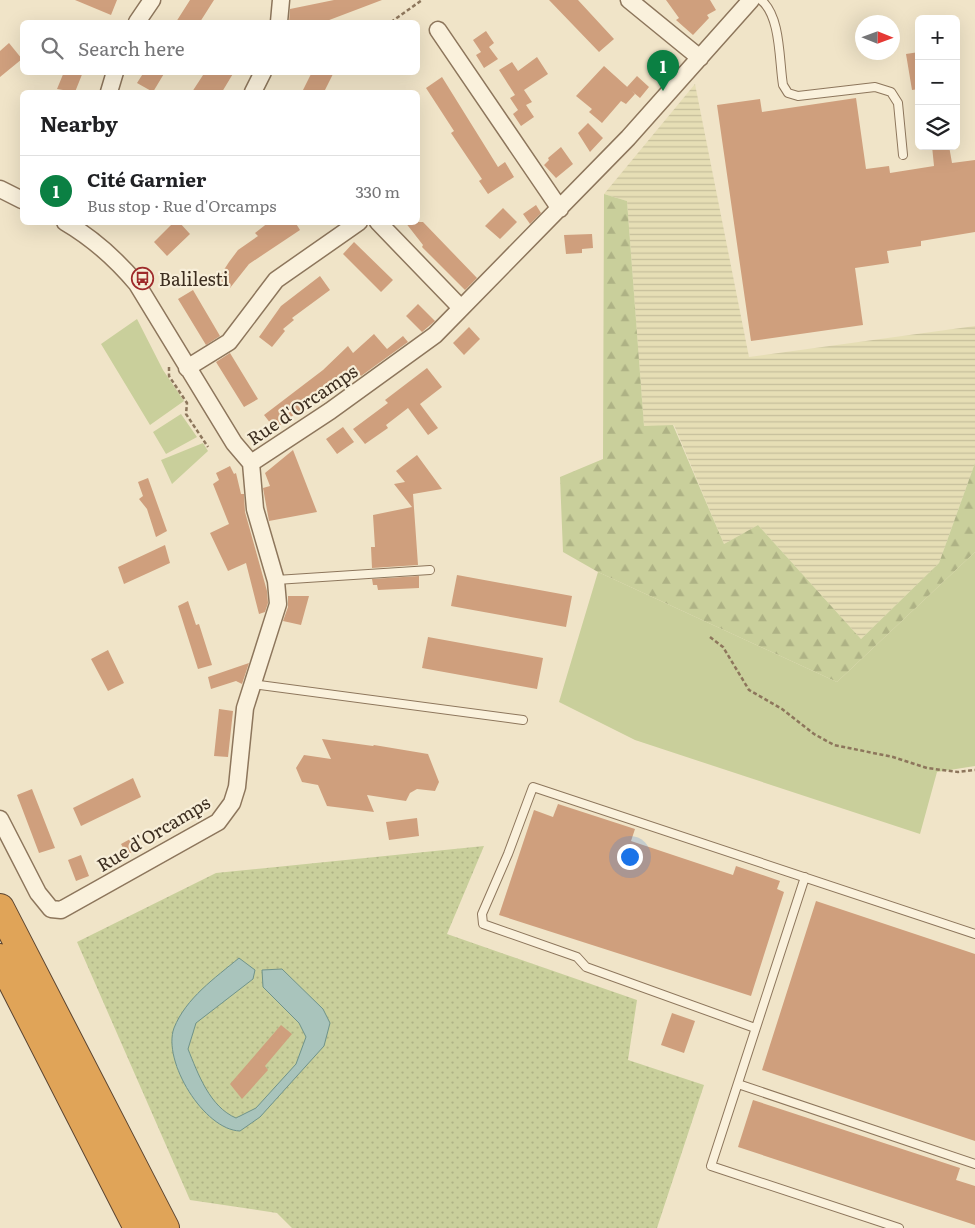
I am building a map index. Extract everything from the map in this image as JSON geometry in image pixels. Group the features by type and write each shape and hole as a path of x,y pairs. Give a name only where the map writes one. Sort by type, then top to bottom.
{"highway":[{"path":"0,908 165,1228"},
{"path":"0,958 138,1228"}],"street":[{"path":"138,20 152,0"},
{"path":"279,20 281,0"},
{"path":"629,0 700,58"},
{"name":"Rue d'Orcamps","path":"0,819 38,893 51,909 61,910 218,822 225,815 232,803 237,787 244,708 278,604 276,580 255,509 251,463 388,370 435,335 638,127 751,0"},
{"path":"438,30 560,209"},
{"path":"110,90 114,75"},
{"path":"254,90 262,75"},
{"path":"0,189 20,199"},
{"path":"187,368 229,342 276,280 355,225"},
{"path":"381,225 460,308"},
{"path":"90,228 137,284 234,443 251,463"}],"lane":[{"path":"762,0 769,6 774,17 782,85 788,93 798,96 875,87 891,92 898,103 903,155"},
{"path":"276,580 430,570"},
{"path":"252,684 522,720"},
{"path":"755,1028 586,967 577,957 483,924 482,914 508,854 533,787 975,934"},
{"path":"805,878 711,1166 899,1228"},
{"path":"738,1084 975,1164"}],"path":[{"path":"394,20 422,0"},
{"path":"164,360 168,367 169,376 186,403 186,414 208,447"},
{"path":"710,637 723,647 749,690 782,709 814,734 834,745 893,757 926,768 958,772 975,770"}],"shaded area":[{"path":"695,84 749,357 975,326 975,463 939,563 861,639 758,525 724,544 674,425 644,427 627,201 604,194"}],"green space":[{"path":"604,194 627,201 644,426 673,425 724,544 758,525 861,639 939,563 975,463 975,552 837,682 598,572 563,552 560,477 603,459"},
{"path":"137,319 163,370 184,401 150,425 101,344"},
{"path":"181,414 197,437 166,454 153,432"},
{"path":"203,443 208,451 172,484 161,460"},
{"path":"975,552 975,766 937,772 920,834 635,740 559,702 598,572 837,682"},
{"path":"484,846 447,934 637,1000 628,1060 704,1085 657,1228 292,1228 277,1213 190,1200 77,942 216,873"}],"water":[{"path":"239,958 255,970 253,979 196,1023 188,1049 206,1089 227,1113 236,1118 256,1108 296,1064 306,1037 299,1023 263,987 262,970 282,969 323,1009 330,1023 324,1046 260,1117 240,1131 226,1128 200,1107 180,1075 174,1058 172,1042 174,1028 186,1007 202,989"}],"building":[{"path":"75,0 117,0 111,15"},
{"path":"190,0 214,0 201,20 177,20"},
{"path":"334,0 382,0 329,20 289,20 290,9"},
{"path":"549,0 578,0 614,39 599,52"},
{"path":"666,0 710,0 716,10 707,15 709,18 693,35 676,20 679,18"},
{"path":"486,31 494,43 489,47 498,59 484,68 476,55 481,52 473,40"},
{"path":"9,43 20,57 20,61 0,77 0,51"},
{"path":"915,53 915,90 912,90 906,54"},
{"path":"537,57 548,74 524,90 532,102 526,105 534,117 521,126 513,114 518,110 510,98 515,95 499,70 512,62 518,71"},
{"path":"604,66 635,94 626,104 621,101 602,123 589,112 592,109 576,96"},
{"path":"63,75 82,75 76,90 57,89"},
{"path":"142,75 163,75 154,90 149,90 137,83"},
{"path":"203,75 232,75 223,90 193,90"},
{"path":"310,75 332,75 325,90 303,90"},
{"path":"637,76 649,87 640,98 627,87"},
{"path":"442,77 498,167 505,162 514,177 488,194 479,181 482,179 451,133 454,131 426,88"},
{"path":"856,98 866,169 889,166 890,173 934,166 932,150 950,150 952,163 975,160 975,232 921,241 921,246 887,251 889,263 855,268 863,325 751,341 717,105 760,99 762,112"},
{"path":"588,123 603,138 590,152 578,133"},
{"path":"561,147 573,164 556,178 544,165 549,160 548,158"},
{"path":"536,205 541,213 530,224 523,214"},
{"path":"503,208 517,222 500,239 485,226"},
{"path":"420,222 423,222 477,278 465,290 422,247 423,245 407,225 420,225"},
{"path":"171,225 182,225 190,234 167,256 154,242"},
{"path":"265,225 297,225 300,230 249,264 230,288 218,279 238,250 258,236 255,233"},
{"path":"592,234 593,248 582,249 582,253 566,254 564,235"},
{"path":"354,242 393,280 381,292 343,254"},
{"path":"320,276 330,290 292,318 294,320 283,329 285,331 272,347 259,337 281,306"},
{"path":"193,290 220,336 206,345 178,299"},
{"path":"418,304 435,321 422,332 406,316"},
{"path":"469,327 480,339 464,355 453,343"},
{"path":"374,334 387,349 403,336 408,342 361,376 358,372 342,383 340,380 275,429 264,415 323,370 348,346 353,353"},
{"path":"230,353 258,399 244,407 216,362"},
{"path":"427,368 442,387 420,404 438,428 428,435 408,408 386,425 388,428 365,444 353,429 388,403 385,400"},
{"path":"343,427 354,442 337,454 326,439"},
{"path":"293,450 317,512 269,521 263,488 270,486 265,473"},
{"path":"417,455 442,489 413,494 418,565 372,568 371,547 375,547 373,515 412,507 394,484 405,482 396,471"},
{"path":"230,466 234,474 236,473 241,494 244,494 245,512 267,591 268,603 265,612 259,614 246,563 228,571 210,533 229,524 213,484 219,480 216,473"},
{"path":"148,478 167,531 156,537 147,509 139,499 143,496 138,482"},
{"path":"165,545 170,563 124,584 118,567"},
{"path":"457,575 572,596 566,627 451,606"},
{"path":"419,576 419,588 378,590 377,585 373,585 372,579"},
{"path":"288,596 309,596 301,625 283,621 288,607"},
{"path":"188,601 196,625 199,624 212,665 198,669 178,606"},
{"path":"428,637 543,658 537,689 422,668"},
{"path":"108,650 124,683 108,691 91,659"},
{"path":"249,663 242,684 236,681 211,689 208,677"},
{"path":"219,709 233,711 228,757 214,756"},
{"path":"322,739 428,754 439,782 435,791 417,789 410,793 406,801 367,795 374,812 327,806 318,785 302,782 296,768 304,755 331,759"},
{"path":"133,778 141,797 81,826 73,808"},
{"path":"32,789 55,848 39,853 17,795"},
{"path":"558,804 635,829 631,841 733,875 736,866 780,881 777,889 784,892 751,996 499,915 534,810 553,817"},
{"path":"417,818 419,836 389,840 386,822"},
{"path":"132,838 138,849 127,855 121,844"},
{"path":"81,855 89,876 76,881 68,860"},
{"path":"816,901 975,954 975,1141 762,1070"},
{"path":"672,1013 695,1021 684,1053 661,1045"},
{"path":"281,1025 292,1034 265,1066 268,1070 242,1099 230,1084"},
{"path":"753,1100 960,1168 956,1180 975,1186 975,1225 738,1147"}],"place":[{"name":"Cité Garnier","path":"663,91"},
{"name":"Balilesti","path":"143,278"}]}
